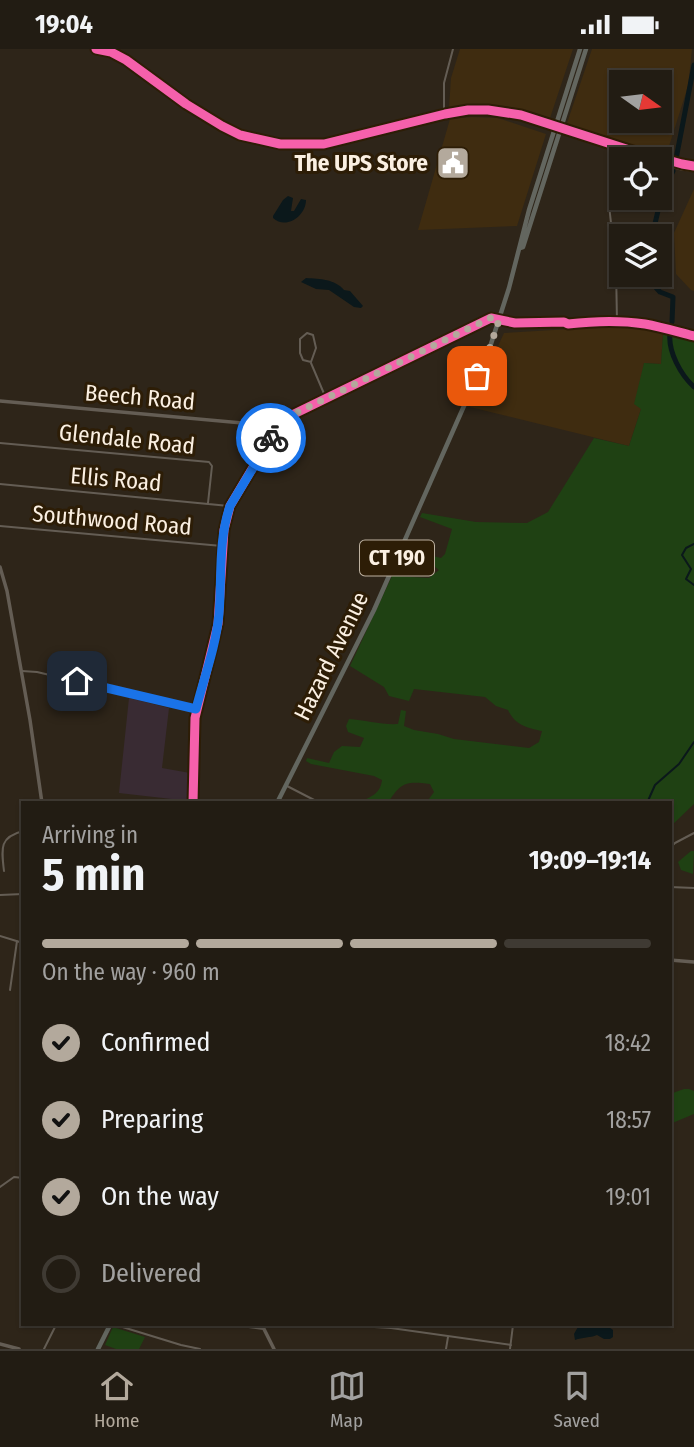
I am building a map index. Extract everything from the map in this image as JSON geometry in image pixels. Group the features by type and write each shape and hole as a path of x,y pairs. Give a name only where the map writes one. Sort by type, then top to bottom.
{"main road":[{"name":"Hazard Avenue","path":"278,801 385,585 489,350 531,202 583,50"},
{"name":"Hazard Avenue","path":"520,248 524,246 558,127"},
{"path":"531,202 533,215"},
{"path":"98,1349 110,1326"}],"street":[{"path":"96,49 111,52 127,60 186,104 222,126 240,135 280,144 324,144 444,114 494,110 515,113 619,147"},
{"path":"444,114 444,83 453,49"},
{"path":"672,162 694,168"},
{"path":"672,166 681,169 694,168"},
{"path":"609,179 609,205"},
{"path":"610,210 616,268 617,320"},
{"path":"193,801 193,731 218,624 226,518 230,506 275,432 294,414 487,320 517,324 564,322 568,319 617,320 657,325 694,334"},
{"path":"311,362 303,360 300,353 300,339 307,333 313,335 316,343 311,362 326,397"},
{"name":"Beech Road","path":"0,401 263,425 275,432"},
{"name":"Glendale Road","path":"0,443 209,462 212,466 208,503"},
{"name":"Ellis Road","path":"0,484 230,506"},
{"name":"Southwood Road","path":"0,526 222,546"},
{"path":"0,567 7,591 30,720 42,801"},
{"path":"21,671 196,709"},
{"path":"286,786 316,801"},
{"path":"4,871 1,843 10,834 21,831"},
{"path":"672,846 694,833"},
{"path":"672,887 694,888"},
{"path":"0,895 21,894"},
{"path":"0,936 21,942"},
{"path":"10,990 17,941"},
{"path":"672,960 694,962"},
{"path":"0,1187 14,1177 21,1178"},
{"path":"44,1349 56,1326"},
{"path":"119,1326 181,1347 200,1349"},
{"path":"239,1326 261,1330 263,1327 274,1349"},
{"path":"358,1326 391,1328 511,1345"},
{"path":"510,1349 513,1326"},
{"path":"446,1349 448,1336"},
{"path":"0,1344 19,1349"}],"shaded area":[{"path":"460,49 573,49 550,118 504,106 449,108 451,78"},
{"path":"592,49 692,49 688,86 669,147 629,147 566,126"},
{"path":"498,118 546,134 517,226 418,230 450,119"},
{"path":"694,189 694,291 676,274 674,233"},
{"path":"288,196 293,198 291,211 294,211 301,199 306,200 299,216 284,223 273,216"},
{"path":"306,278 327,280 336,284 350,291 363,306 354,307 329,290 316,289 301,282"},
{"path":"637,327 663,334 661,364 644,363 641,409 629,446 470,407 504,333"},
{"path":"129,698 169,708 162,768 190,773 189,801 119,793"},
{"path":"578,1326 610,1326 613,1330 613,1337 610,1339 597,1335 575,1340 574,1334"}],"green space":[{"path":"663,334 694,339 694,804 672,825 672,801 427,801 434,792 430,784 410,783 401,787 390,801 363,801 377,792 382,780 306,761 307,758 329,763 334,752 342,746 360,747 364,738 348,732 346,726 349,719 398,724 401,710 406,711 404,726 414,730 454,739 529,748 539,742 542,731 522,725 508,710 496,706 485,697 414,689 409,701 389,696 384,687 350,666 392,576 429,578 439,570 430,563 410,556 411,551 441,558 445,554 452,529 420,517 422,513 476,522 527,523 548,512 594,438 629,446 641,409 634,404 644,363 661,364"},
{"path":"694,851 693,874 681,870 678,862"},
{"path":"684,1089 694,1091 694,1114 672,1123 672,1093"},
{"path":"113,1327 145,1337 139,1349 116,1349 105,1345"}],"waterway":[{"path":"676,159 694,65"},
{"path":"655,224 663,190 673,171"},
{"path":"655,287 673,297 672,322"},
{"path":"670,334 676,363 694,387"},
{"path":"694,544 686,548 682,555 691,569 686,579 694,585"},
{"path":"648,801 655,785 679,764 694,742"}],"cycle path":[{"path":"96,49 111,52 126,60 186,104 222,126 240,135 280,144 324,144 445,114 488,110 521,115 645,155 694,166"},
{"path":"193,801 195,718 218,624 224,530 230,506 275,432 294,414 491,318 515,323 635,323 694,336"}],"way so far":[{"path":"271,438 294,414 326,397 490,318 497,318 499,320 495,333 477,376"}],"place":[{"name":"The UPS Store","path":"453,163"}],"route":[{"path":"77,681 196,709 218,624 226,518 230,506 271,438"}]}
